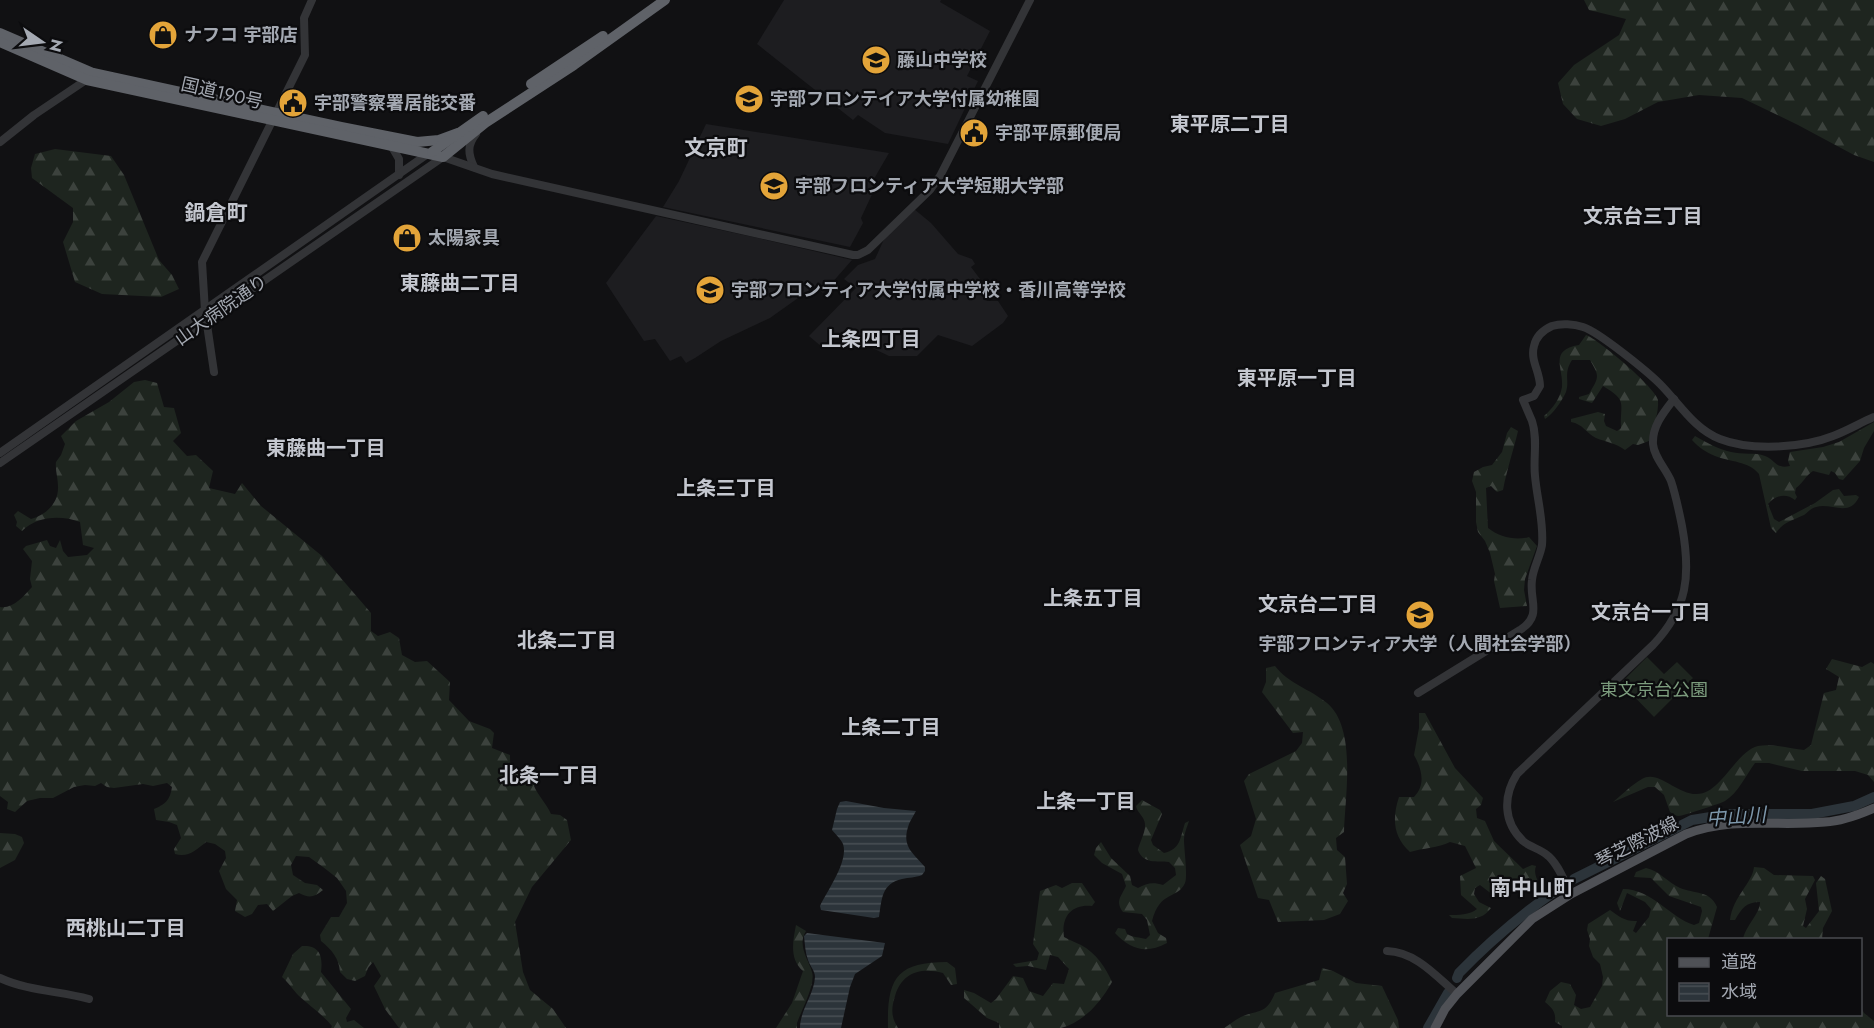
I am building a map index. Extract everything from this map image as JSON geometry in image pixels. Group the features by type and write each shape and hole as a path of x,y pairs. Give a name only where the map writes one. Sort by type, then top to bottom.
{"highway":[{"name":"国道190号","path":"0,42 90,77 273,117 392,147 429,153 654,0"},
{"path":"442,157 485,123 574,65 665,0"},
{"name":"国道190号","path":"0,33 90,77"},
{"name":"国道190号","path":"273,117 417,142 439,140 458,133"},
{"name":"国道190号","path":"340,127 442,157"}],"main road":[{"name":"琴芝際波線","path":"1435,1028 1445,1009 1457,994 1532,919 1571,894 1668,843 1701,829 1737,822 1825,822 1844,819 1874,808"}],"street":[{"path":"214,372 201,270 204,257 304,55 304,18 312,0"},
{"path":"442,157 492,174 858,255 868,250 930,190 940,176 1030,0"},
{"path":"0,142 34,115 90,77"},
{"path":"474,167 470,157 470,144 485,123"},
{"path":"392,147 399,159 399,176"},
{"name":"山大病院通り","path":"0,453 429,153"},
{"name":"山大病院通り","path":"0,463 442,157"},
{"path":"1418,693 1520,630 1533,616 1532,581 1542,534 1532,422 1523,400 1534,396 1540,386 1533,353 1534,345 1539,335 1555,325 1582,326 1600,336 1658,382 1688,416 1718,438 1746,446 1812,442 1833,436 1874,417"},
{"path":"1571,894 1547,855 1524,842 1515,830 1507,808 1507,795 1517,774 1653,645 1671,625 1677,613 1686,587 1688,558 1675,494 1653,446 1659,420 1674,399"},
{"path":"1387,951 1412,956 1457,994"},
{"path":"0,978 20,986 89,999"}],"shaded area":[{"name":"藤山中学校","path":"784,0 941,0 940,2 990,31 967,76 978,81 948,144 885,133 858,115 853,120 757,44"},
{"name":"宇部フロンティア大学短期大学部","path":"706,124 889,153 871,184 875,188 861,218 863,223 850,247 663,207 679,181"},
{"path":"914,209 931,223 958,254 972,259 975,264 971,267 980,279 977,288 987,301 998,301 1008,316 1003,323 972,346 938,335 917,356 889,356 841,333 822,347 809,336 856,288 844,279 858,265 875,259 886,235"},
{"name":"宇部フロンティア大学付属中学校・香川高等学校","path":"656,216 852,260 823,293 815,286 770,318 721,341 686,363 681,356 670,361 655,339 644,341 606,283"}],"green space":[{"path":"1584,0 1874,0 1874,162 1854,155 1742,98 1699,95 1658,102 1625,119 1601,126 1577,119 1563,104 1558,83 1574,65 1619,35 1626,19 1589,10"},
{"path":"55,149 111,156 124,175 159,260 172,275 179,289 161,297 102,294 75,282 63,242 73,222 73,208 32,178 31,168 35,154"},
{"path":"1586,335 1626,365 1655,394 1658,400 1658,410 1649,441 1638,445 1633,444 1625,450 1596,438 1571,422 1571,419 1598,412 1605,414 1606,426 1617,431 1621,428 1621,403 1611,391 1603,386 1592,403 1579,399 1589,394 1597,377 1590,360 1572,360 1567,373 1566,392 1557,407 1545,419 1544,416 1556,403 1561,391 1561,356 1564,351 1579,345"},
{"path":"145,380 157,383 164,407 174,408 181,433 173,441 187,456 196,455 213,471 209,488 235,494 242,483 261,506 322,556 371,613 371,631 378,636 390,632 399,638 402,655 415,662 427,661 450,682 449,700 469,721 490,729 494,733 492,748 510,755 511,766 516,773 524,777 536,772 540,774 534,786 551,814 560,815 567,820 571,840 532,887 515,922 523,972 530,990 553,1009 566,1028 399,1028 385,1009 374,986 381,976 373,962 365,976 355,981 347,979 340,972 334,955 321,941 320,935 331,917 339,917 347,903 346,891 337,878 309,857 296,856 291,865 293,875 323,890 311,896 299,893 273,911 267,904 258,905 252,914 245,917 235,911 237,900 226,889 219,871 226,858 225,851 215,844 206,842 188,854 175,854 174,849 181,838 177,825 156,820 154,809 169,798 172,787 167,783 114,788 101,783 95,786 85,785 74,787 53,798 27,801 15,812 7,809 8,802 0,796 0,607 13,604 32,587 30,579 32,561 23,549 26,546 47,540 50,546 56,548 60,540 63,551 68,557 87,555 94,548 83,545 80,522 65,518 50,518 35,522 22,531 16,526 14,515 18,511 31,519 42,515 54,503 58,492 56,462 65,444 61,436 76,421 109,402 134,382"},
{"path":"1874,422 1874,431 1864,448 1860,461 1843,480 1831,471 1829,475 1813,471 1796,488 1795,500 1788,496 1780,496 1768,504 1774,519 1779,522 1815,503 1833,490 1839,489 1844,496 1856,495 1859,497 1855,503 1845,508 1822,506 1811,509 1785,524 1776,533 1771,528 1759,474 1745,464 1709,453 1692,440 1695,436 1726,451 1761,455 1785,467 1790,466 1788,461 1790,452 1839,442"},
{"path":"1511,427 1518,431 1503,490 1497,492 1491,486 1486,488 1488,528 1508,537 1519,539 1529,537 1537,546 1525,579 1524,590 1527,606 1500,608 1490,553 1478,532 1476,492 1472,481 1474,472 1492,465 1502,452"},
{"name":"東文京台公園","path":"1647,657 1664,674 1677,662 1693,678 1654,717 1621,683"},
{"path":"1832,659 1862,667 1871,662 1874,664 1874,782 1868,775 1855,771 1802,771 1769,763 1755,763 1730,798 1710,807 1682,815 1677,816 1670,812 1664,795 1655,787 1648,787 1613,802 1634,784 1648,777 1655,777 1682,791 1697,794 1706,792 1721,780 1742,756 1758,746 1804,750 1811,745 1824,693 1836,690 1839,677 1826,669"},
{"path":"1275,666 1293,682 1327,703 1336,714 1346,745 1347,782 1344,832 1336,838 1337,850 1345,857 1347,884 1343,893 1348,901 1340,914 1324,920 1278,922 1269,900 1258,898 1240,845 1251,836 1256,819 1244,781 1249,774 1296,751 1302,743 1303,732 1293,733 1262,692 1266,682 1266,668"},
{"path":"1419,713 1425,713 1455,768 1483,798 1481,805 1476,809 1477,818 1485,821 1494,841 1523,869 1532,865 1536,866 1536,875 1542,889 1538,893 1529,878 1507,885 1493,895 1480,885 1475,888 1474,894 1479,902 1491,908 1483,916 1468,919 1452,918 1449,915 1467,914 1477,909 1461,895 1460,876 1476,868 1465,846 1450,842 1410,852 1397,834 1395,812 1399,797 1414,797 1420,787 1422,777 1414,755"},
{"path":"1142,800 1160,810 1162,814 1151,840 1153,845 1164,853 1177,846 1185,823 1189,821 1184,838 1185,883 1178,892 1159,904 1152,921 1158,933 1166,938 1167,943 1146,949 1133,947 1115,933 1118,928 1125,929 1127,934 1134,937 1146,939 1150,935 1147,920 1142,914 1123,912 1119,905 1126,886 1122,874 1102,863 1094,855 1101,842 1111,858 1130,876 1132,885 1138,888 1150,884 1163,885 1176,875 1175,868 1169,862 1147,860 1138,850 1144,834 1145,822 1136,806"},
{"path":"0,833 15,834 22,837 24,843 15,860 0,868"},
{"path":"1754,867 1764,868 1774,875 1813,876 1815,880 1805,899 1807,909 1803,926 1806,928 1819,911 1816,883 1821,876 1825,879 1832,911 1823,928 1822,938 1743,938 1758,911 1760,902 1748,905 1742,909 1735,920 1730,920 1735,904 1753,873"},
{"path":"1646,868 1680,888 1706,895 1717,907 1708,938 1667,938 1667,1016 1862,1016 1862,1009 1874,1021 1874,1028 1562,1028 1555,1022 1553,1011 1545,1002 1550,991 1561,982 1570,984 1576,995 1574,1005 1581,1009 1590,1007 1602,986 1603,977 1600,964 1593,957 1589,946 1588,924 1610,910 1626,920 1637,921 1633,931 1636,933 1649,917 1651,909 1645,902 1627,893 1620,911 1617,903 1623,889 1633,890 1652,898 1685,921 1694,925 1699,923 1701,907 1669,896 1651,878 1634,877 1636,872"},
{"path":"1072,883 1082,883 1095,902 1092,906 1078,907 1069,913 1064,923 1064,937 1091,952 1104,966 1112,982 1103,997 1091,1010 1069,1025 1061,1028 999,1028 999,1023 987,1018 964,998 964,990 991,1003 1013,976 1023,978 1029,991 1043,996 1053,983 1064,984 1069,969 1058,957 1050,955 1046,970 1028,966 1016,967 1013,964 1037,960 1039,953 1033,944 1040,891 1056,885 1062,888"},
{"path":"796,925 806,931 803,947 812,972 812,983 797,1028 776,1028 792,1003 803,971 794,955"},
{"path":"302,946 313,947 321,956 321,972 351,1009 346,1018 347,1022 354,1020 364,1028 331,1028 332,1026 282,977 293,954"},
{"path":"947,962 955,968 957,984 951,985 943,973 935,971 913,973 902,981 895,996 892,1013 898,1028 888,1028 890,997 898,977 916,965"},
{"path":"1322,968 1356,983 1382,986 1398,1020 1399,1028 1224,1028 1241,1017 1265,1008 1275,993 1319,980"}],"water":[{"path":"840,802 916,811 909,824 906,838 909,848 925,867 925,871 917,877 895,881 886,888 879,917 821,910 820,906 843,859 843,844 832,830"},
{"path":"807,933 885,943 882,956 855,974 841,1028 800,1028 815,977 806,951 804,936"}],"waterway":[{"name":"中山川","path":"1574,879 1692,820 1729,814 1812,814 1854,806 1874,797"},
{"name":"中山川","path":"1457,978 1459,973 1494,939 1558,889"},
{"name":"中山川","path":"1428,1028 1448,993"}],"place":[{"name":"ナフコ 宇部店","path":"163,35"},
{"name":"藤山中学校","path":"876,60"},
{"name":"宇部フロンテイア大学付属幼稚園","path":"749,99"},
{"name":"宇部警察署居能交番","path":"293,103"},
{"name":"宇部平原郵便局","path":"974,133"},
{"name":"宇部フロンティア大学短期大学部","path":"774,186"},
{"name":"太陽家具","path":"407,238"},
{"name":"宇部フロンティア大学付属中学校・香川高等学校","path":"710,290"},
{"name":"宇部フロンティア大学（人間社会学部）","path":"1420,615"}],"district":[{"name":"東平原二丁目","path":"1230,124"},
{"name":"文京町","path":"716,148"},
{"name":"鍋倉町","path":"216,213"},
{"name":"文京台三丁目","path":"1643,216"},
{"name":"東藤曲二丁目","path":"460,283"},
{"name":"上条四丁目","path":"871,339"},
{"name":"東平原一丁目","path":"1297,378"},
{"name":"東藤曲一丁目","path":"326,448"},
{"name":"上条三丁目","path":"726,488"},
{"name":"上条五丁目","path":"1093,598"},
{"name":"文京台二丁目","path":"1318,604"},
{"name":"文京台一丁目","path":"1651,612"},
{"name":"北条二丁目","path":"567,640"},
{"name":"上条二丁目","path":"891,727"},
{"name":"北条一丁目","path":"549,775"},
{"name":"上条一丁目","path":"1086,801"},
{"name":"南中山町","path":"1532,888"},
{"name":"西桃山二丁目","path":"126,928"}]}
